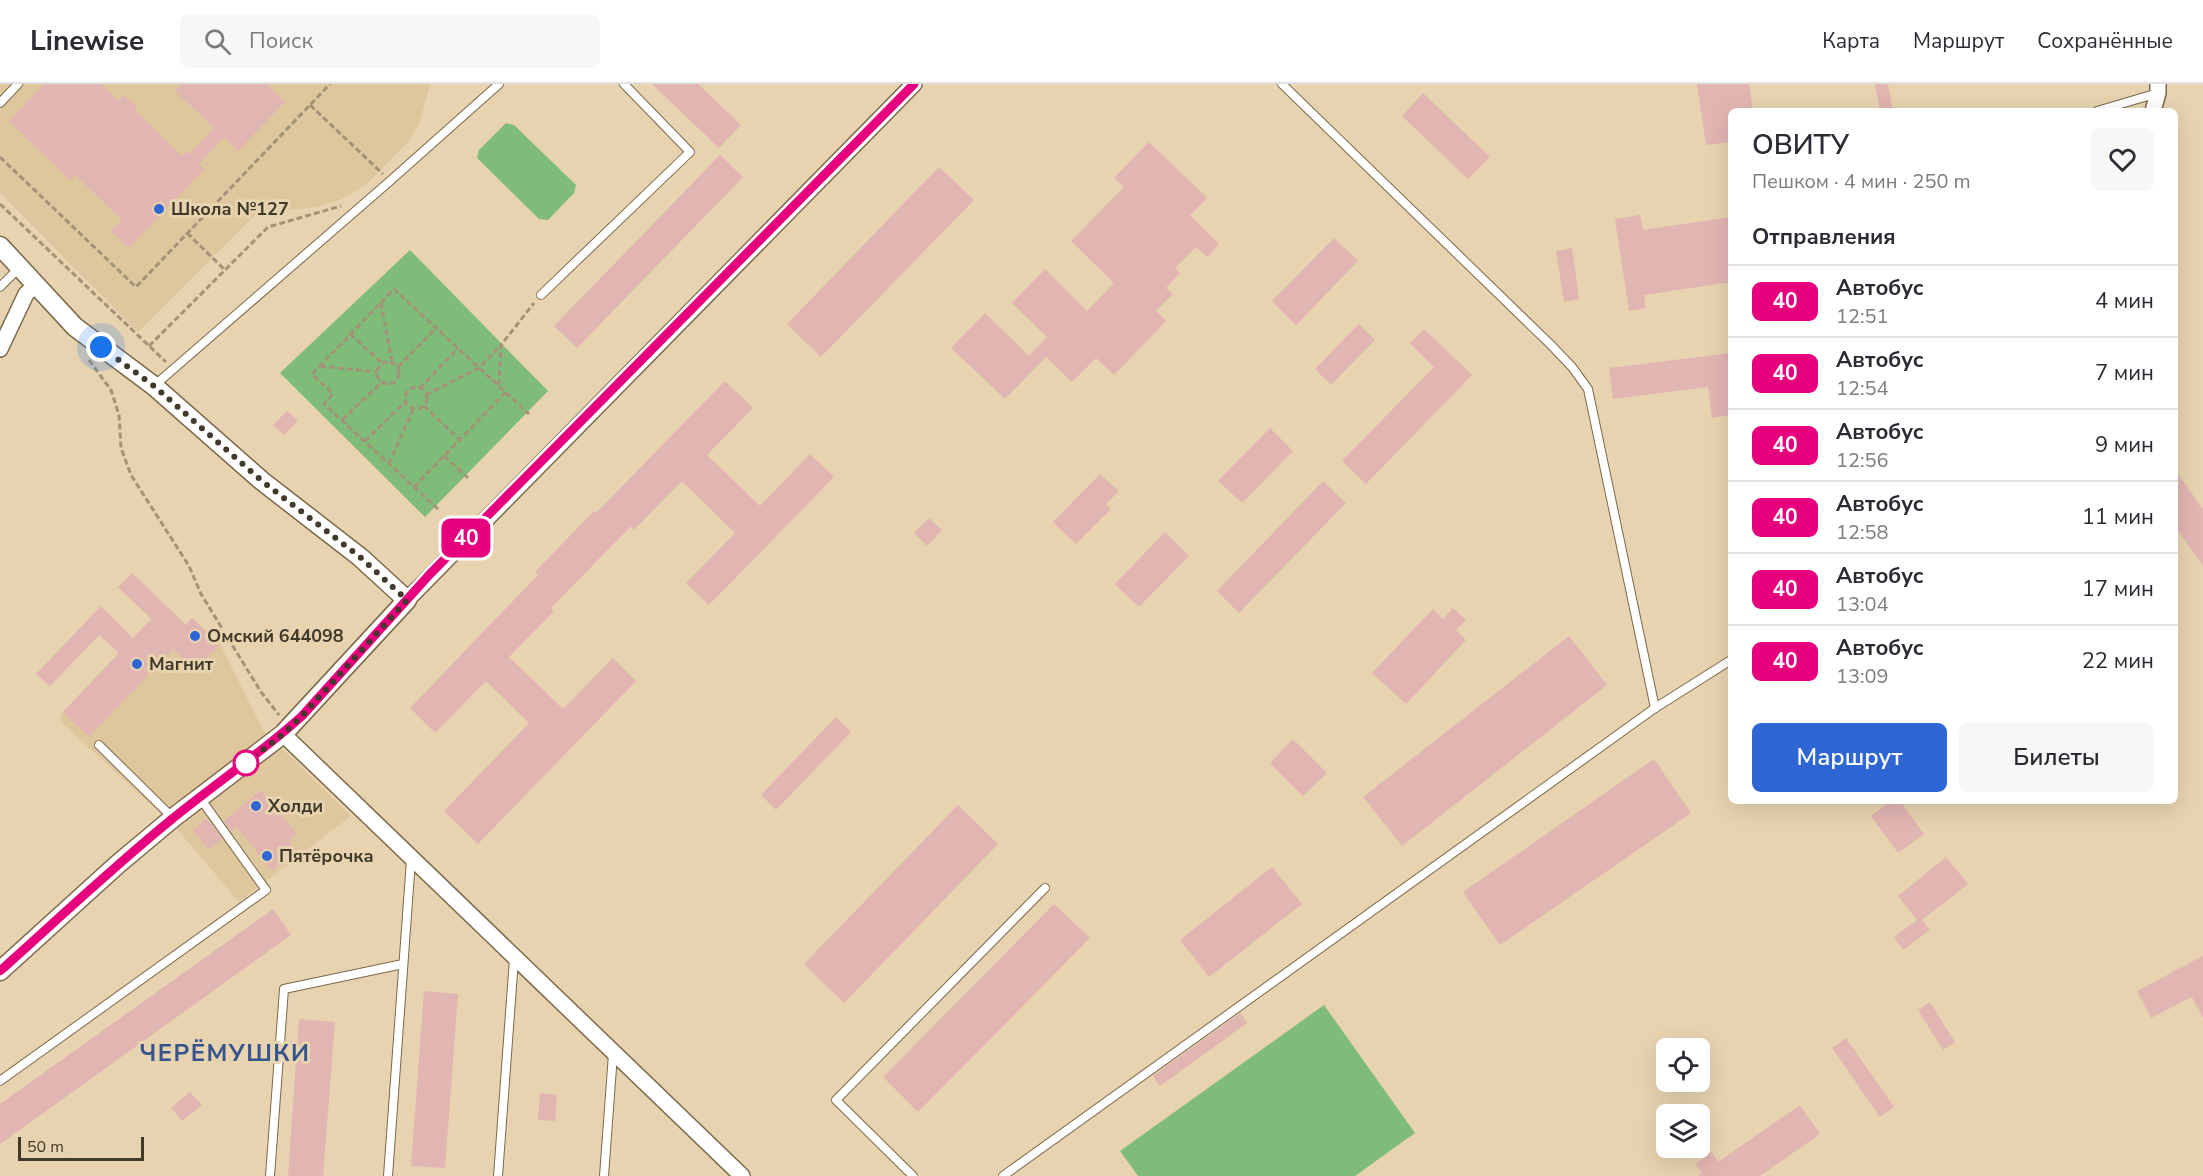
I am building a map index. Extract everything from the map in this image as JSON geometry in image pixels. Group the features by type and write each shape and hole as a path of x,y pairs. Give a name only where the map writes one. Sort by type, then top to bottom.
{"street":[{"path":"0,971 118,864 286,730 407,600 914,84"},
{"path":"2154,108 2158,88"},
{"path":"0,246 75,327 154,386 262,481 360,557 407,600"},
{"path":"0,349 26,294 35,285"},
{"path":"286,730 412,858 742,1176"}],"lane":[{"path":"0,103 18,84"},
{"path":"154,386 390,182 499,84"},
{"path":"541,295 690,152 624,84"},
{"path":"1282,84 1551,345 1572,367 1588,389 1655,708"},
{"path":"2105,108 2158,88"},
{"path":"0,287 19,268"},
{"path":"1003,1176 1655,708 1728,662"},
{"path":"99,746 173,818"},
{"path":"0,1081 266,890 200,798"},
{"path":"387,1176 412,858"},
{"path":"913,1176 836,1100 1045,888"},
{"path":"498,1176 514,957"},
{"path":"270,1176 284,989 404,964"},
{"path":"604,1176 613,1052"}],"path":[{"path":"0,157 136,287 330,84"},
{"path":"310,105 390,182"},
{"path":"0,204 173,369"},
{"path":"149,346 268,226 342,206"},
{"path":"187,233 225,270"},
{"path":"438,509 324,404 333,394 312,374 350,334 394,289 529,414"},
{"path":"426,395 479,368 501,345 541,295"},
{"path":"377,372 382,382 390,384 399,374 398,367 392,362 381,303"},
{"path":"398,367 436,328"},
{"path":"350,334 382,363 392,362"},
{"path":"498,386 501,345"},
{"path":"365,441 405,402 407,391 420,388 458,348"},
{"path":"86,356 111,390 119,415 121,448 131,475 189,566 201,594 286,730"},
{"path":"377,372 382,363"},
{"path":"320,366 377,372"},
{"path":"342,420 382,382"},
{"path":"420,388 426,395"},
{"path":"414,487 506,392"},
{"path":"424,406 426,395"},
{"path":"405,402 413,409"},
{"path":"424,406 460,440"},
{"path":"413,409 424,406"},
{"path":"389,464 413,409"},
{"path":"444,456 468,478"}],"shaded area":[{"name":"Школа №127","path":"0,84 430,84 420,122 411,139 366,185 342,199 318,207 257,213 138,332 0,193"},
{"path":"132,573 185,625 192,618 220,644 263,730 351,816 239,902 177,829 60,721 63,712 151,619 118,587"}],"green space":[{"path":"506,123 514,125 576,185 574,193 548,220 539,219 477,158 479,150"},
{"path":"410,250 548,391 425,517 280,373"},
{"path":"1324,1005 1415,1133 1355,1176 1138,1176 1120,1151"}],"building":[{"path":"44,84 101,84 119,101 124,95 138,108 135,110 182,156 186,152 189,154 214,128 175,91 181,84 267,84 285,102 238,151 224,137 199,164 204,169 129,248 111,231 122,220 75,175 70,180 9,121"},
{"path":"652,84 698,84 741,125 719,148"},
{"path":"1697,84 1749,84 1753,108 1728,108 1728,142 1706,145"},
{"path":"1875,84 1888,84 1892,108 1879,108"},
{"path":"1423,93 1490,157 1468,179 1402,116"},
{"path":"1149,142 1207,198 1190,215 1219,244 1207,257 1196,247 1175,268 1180,273 1166,288 1173,294 1156,311 1166,321 1114,375 1096,358 1072,382 1046,357 1005,399 951,348 985,313 1029,356 1047,337 1012,303 1045,269 1087,311 1114,283 1071,241 1124,187 1114,178"},
{"path":"720,155 743,177 577,348 554,326"},
{"path":"939,167 974,200 821,357 787,324"},
{"path":"1640,215 1643,230 1728,217 1728,282 1644,295 1646,308 1629,311 1615,219"},
{"path":"1334,238 1358,261 1296,325 1272,301"},
{"path":"1572,248 1579,299 1564,302 1556,251"},
{"path":"1359,324 1375,340 1331,385 1315,369"},
{"path":"1424,329 1472,375 1366,484 1342,461 1434,367 1410,343"},
{"path":"1728,353 1728,415 1712,418 1708,387 1613,399 1609,368"},
{"path":"725,381 753,408 707,455 760,506 810,454 834,477 709,605 686,583 735,533 682,481 634,530 631,526 551,608 554,611 509,657 563,709 613,658 636,681 478,844 444,811 529,723 486,681 435,733 410,708 538,575 535,572"},
{"path":"287,411 298,421 284,435 273,425"},
{"path":"1270,428 1293,451 1242,503 1218,481"},
{"path":"1100,474 1119,491 1106,504 1111,509 1076,544 1053,522"},
{"path":"2178,474 2203,509 2203,566 2178,530"},
{"path":"1323,481 1346,503 1239,613 1217,591"},
{"path":"929,518 942,530 927,546 914,533"},
{"path":"1165,532 1189,556 1139,607 1115,584"},
{"path":"132,573 186,625 192,618 220,644 195,671 173,649 89,737 63,712 119,653 99,635 50,686 36,674 101,606 133,638 152,619 118,587"},
{"path":"1453,608 1466,620 1456,630 1466,640 1406,704 1372,673 1433,609 1443,619"},
{"path":"1569,636 1607,685 1402,846 1363,797"},
{"path":"836,717 851,732 776,810 761,795"},
{"path":"1293,739 1327,773 1303,796 1270,763"},
{"path":"1654,759 1691,813 1500,945 1463,892"},
{"path":"261,790 297,834 289,841 297,851 272,871 237,827 231,831 224,821"},
{"path":"1887,804 1902,804 1924,834 1898,853 1871,816"},
{"path":"958,805 998,844 844,1003 804,964"},
{"path":"207,818 222,839 209,850 193,830"},
{"path":"1946,857 1968,884 1922,920 1930,930 1903,950 1894,937 1917,920 1898,896"},
{"path":"1272,867 1302,904 1209,977 1180,940"},
{"path":"1054,904 1090,938 918,1112 883,1077"},
{"path":"273,909 291,935 0,1144 0,1104"},
{"path":"2203,956 2203,1018 2192,997 2151,1018 2137,991"},
{"path":"424,991 458,994 445,1168 411,1166"},
{"path":"1930,1002 1955,1042 1943,1050 1918,1010"},
{"path":"1240,1013 1247,1023 1160,1086 1153,1076"},
{"path":"299,1019 335,1022 323,1176 288,1176"},
{"path":"1846,1038 1894,1107 1880,1117 1832,1048"},
{"path":"190,1092 202,1105 182,1121 171,1108"},
{"path":"540,1093 557,1095 555,1121 538,1120"},
{"path":"1800,1105 1820,1134 1760,1176 1698,1176 1702,1173 1695,1164 1704,1158 1710,1158 1712,1152 1718,1162"}],"bus line":[{"name":"40","path":"0,971 118,864 173,818 283,734 302,716 430,574 914,84"}],"place":[{"name":"Школа №127","path":"159,209"},
{"name":"Омский 644098","path":"195,636"},
{"name":"Магнит","path":"137,664"},
{"name":"Холди","path":"256,806"},
{"name":"Пятёрочка","path":"267,856"}],"district":[{"name":"ЧЕРЁМУШКИ","path":"225,1053"}],"route":[{"path":"101,347 154,386 262,481 360,557 407,600 302,716 246,763"}]}
